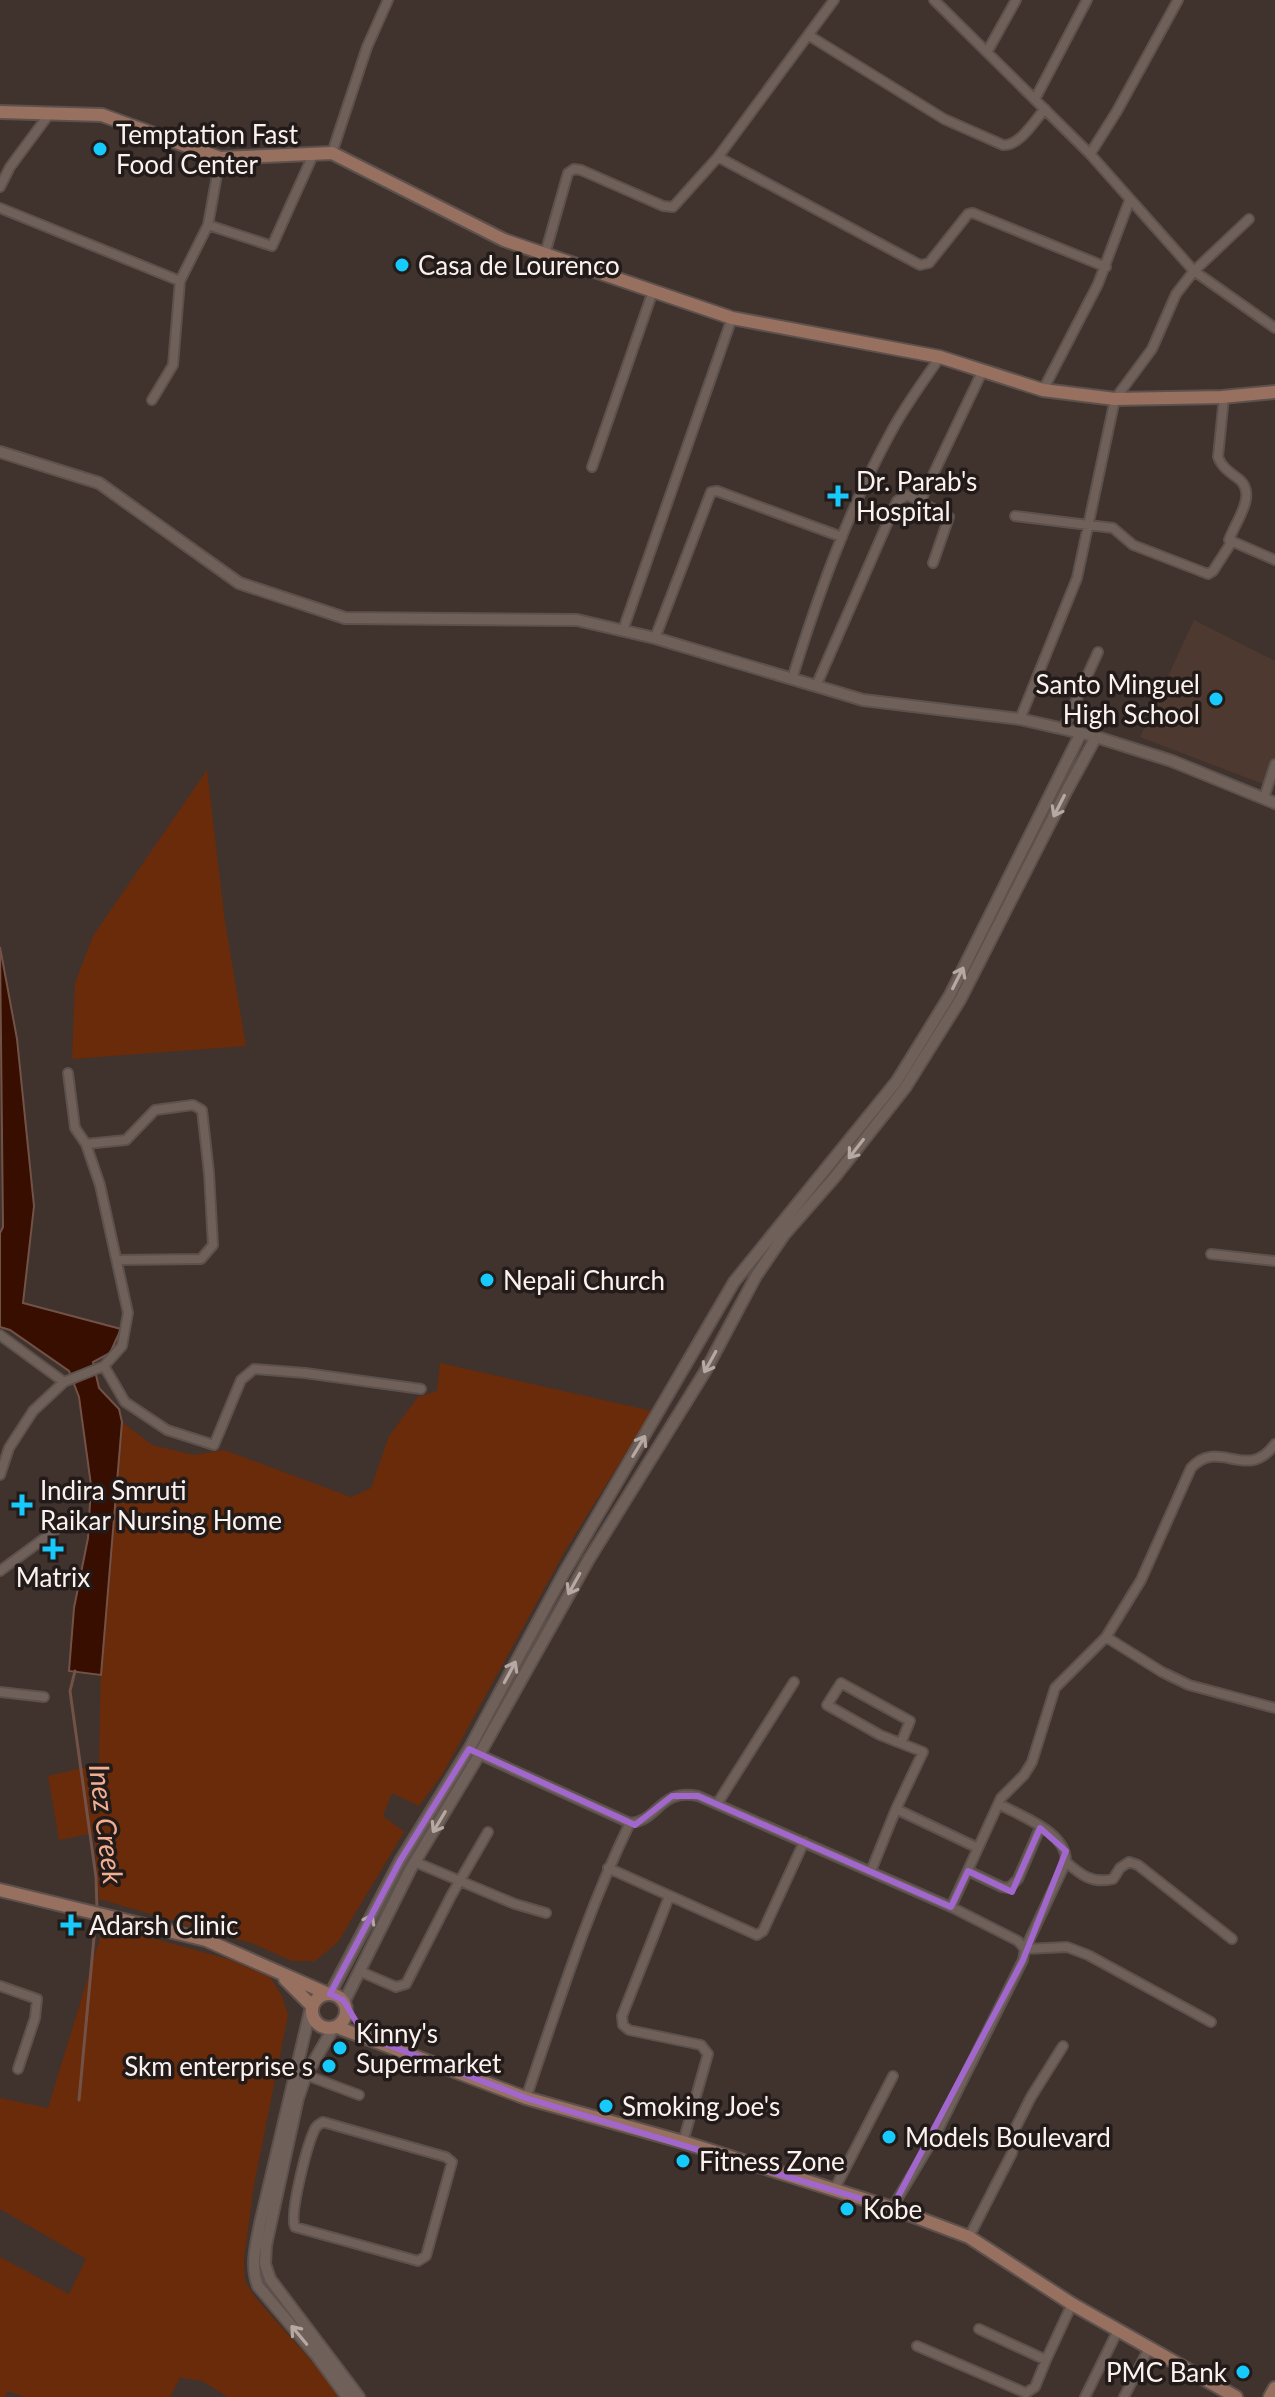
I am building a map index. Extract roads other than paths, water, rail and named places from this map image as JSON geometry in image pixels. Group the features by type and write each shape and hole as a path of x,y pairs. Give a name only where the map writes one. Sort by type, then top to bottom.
{"main road":[{"path":"0,112 102,115 220,158 332,153 504,240 732,318 940,357 1043,390 1115,399 1224,397 1275,392"},
{"path":"0,1890 206,1940 328,1994 345,2007 365,2036"},
{"path":"277,1971 311,2008 318,2025 365,2036 526,2098 683,2142 892,2208 969,2237 1215,2392 1236,2397"},
{"path":"311,2008 328,1994"},
{"path":"336,2027 343,2022 345,2007"},
{"path":"1270,2397 1275,2388"}],"street":[{"path":"332,153 367,47 388,0"},
{"path":"545,254 568,173 574,169 663,206 673,207 718,157 834,0"},
{"path":"934,0 1090,154 1194,271 1275,328"},
{"path":"987,52 1016,0"},
{"path":"1035,99 1087,0"},
{"path":"1090,154 1117,111 1175,1"},
{"path":"808,35 944,119 1003,145 1008,146 1016,141 1045,109"},
{"path":"0,187 10,167 50,113"},
{"path":"208,225 268,246 275,244 314,152"},
{"path":"718,157 920,265 929,263 968,214 973,213 1106,267"},
{"path":"152,400 173,365 180,281 208,225 220,158"},
{"path":"1043,390 1106,267 1130,199"},
{"path":"0,208 180,281"},
{"path":"1020,719 1077,578 1115,399 1152,349 1176,294 1194,271 1249,219"},
{"path":"592,467 653,291"},
{"path":"623,630 732,318"},
{"path":"792,679 842,537 890,433 940,357"},
{"path":"920,502 983,370"},
{"path":"1224,397 1218,457 1221,465 1248,490 1229,538 1231,543"},
{"path":"0,452 99,483 239,583 345,618 577,620 655,638 863,700 1020,719 1081,733 1172,761 1275,803"},
{"path":"655,638 711,492 717,491 842,537"},
{"path":"816,686 897,501 907,495 949,517 933,563"},
{"path":"1015,516 1113,528 1133,545 1208,574 1231,543"},
{"path":"1231,543 1275,560"},
{"path":"1063,729 1098,652"},
{"path":"345,2007 359,1971 564,1573 734,1282 897,1081 950,995 1081,733"},
{"path":"328,1994 400,1861 474,1752 706,1370 756,1276 784,1235 905,1088 960,1000 1096,737"},
{"path":"1264,798 1275,764"},
{"path":"0,1475 9,1448 33,1411 64,1382 104,1366 122,1346 128,1313 100,1185 86,1144 75,1128 68,1073"},
{"path":"86,1144 126,1140 155,1110 193,1105 202,1110 213,1245 201,1259 117,1260"},
{"path":"1211,1254 1275,1261"},
{"path":"0,1335 64,1382"},
{"path":"104,1366 125,1402 167,1430 214,1445 241,1380 254,1369 421,1389"},
{"path":"951,1907 1007,1789 1024,1775 1032,1762 1055,1688 1106,1637 1141,1580 1191,1468 1200,1458 1210,1455 1245,1461 1260,1459 1275,1444"},
{"path":"0,1571 72,1518"},
{"path":"1106,1637 1189,1685 1275,1708"},
{"path":"717,1804 794,1682"},
{"path":"871,1871 923,1752 901,1743 848,1719 827,1705 841,1683 910,1721 901,1743"},
{"path":"0,1692 44,1697"},
{"path":"474,1752 630,1823 638,1822 672,1796 684,1793 717,1804 951,1907 1018,1941 1025,1949"},
{"path":"892,2208 934,2138 1023,1960 1025,1949 1066,1862 1066,1851 1059,1840 999,1804"},
{"path":"896,1809 978,1848"},
{"path":"526,2098 581,1936 630,1823"},
{"path":"968,1871 1009,1888 1018,1879 1040,1828"},
{"path":"359,1971 396,1987 406,1984 488,1832"},
{"path":"608,1868 757,1935 763,1931 804,1842"},
{"path":"415,1862 515,1904 546,1913"},
{"path":"1066,1862 1085,1878 1101,1882 1113,1879 1129,1862 1138,1865 1232,1939"},
{"path":"669,1897 622,2016 623,2025 629,2030 701,2045 708,2054 683,2142"},
{"path":"1025,1949 1067,1947 1088,1955 1211,2022"},
{"path":"0,1986 37,1999 35,2018 18,2069"},
{"path":"311,2008 254,2251 255,2277 258,2286 347,2397"},
{"path":"336,2027 306,2075 266,2245 265,2264 270,2279 359,2397"},
{"path":"969,2237 1012,2153 1012,2143 1021,2117 1063,2046"},
{"path":"306,2075 359,2095"},
{"path":"834,2190 893,2076"},
{"path":"323,2122 446,2157 452,2162 426,2256 418,2261 295,2227 291,2219 301,2178 315,2128 323,2122"},
{"path":"282,2173 301,2178"},
{"path":"917,2346 1026,2393 1035,2387 1072,2304"},
{"path":"979,2329 1046,2360"},
{"path":"1085,2397 1118,2330"},
{"path":"1124,2397 1149,2348"}],"waterway":[{"name":"Inez Creek","path":"75,1671 70,1691 96,1877 97,1909"},
{"name":"Inez Creek","path":"79,2100 96,1916"}],"place":[{"name":"Temptation Fast Food Center","path":"100,149"},
{"name":"Casa de Lourenco","path":"402,265"},
{"name":"Dr. Parab's Hospital","path":"838,496"},
{"name":"Santo Minguel High School","path":"1216,699"},
{"name":"Nepali Church","path":"487,1280"},
{"name":"Indira Smruti Raikar Nursing Home","path":"22,1505"},
{"name":"Matrix","path":"53,1549"},
{"name":"Adarsh Clinic","path":"71,1925"},
{"name":"Kinny's Supermarket","path":"340,2048"},
{"name":"Skm enterprise s","path":"329,2066"},
{"name":"Smoking Joe's","path":"606,2106"},
{"name":"Models Boulevard","path":"889,2137"},
{"name":"Fitness Zone","path":"683,2161"},
{"name":"Kobe","path":"847,2209"},
{"name":"PMC Bank","path":"1243,2372"}]}
